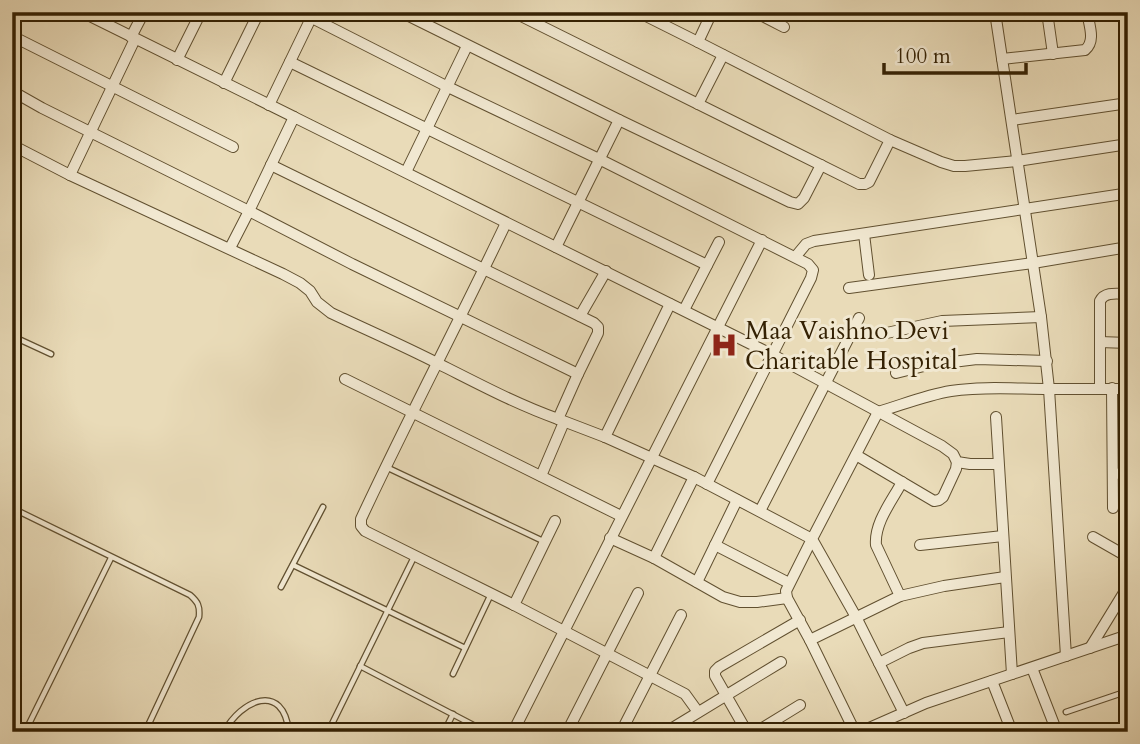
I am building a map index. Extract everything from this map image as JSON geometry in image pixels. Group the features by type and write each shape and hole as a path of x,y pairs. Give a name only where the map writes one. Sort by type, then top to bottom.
{"street":[{"path":"82,12 825,382 942,446 953,454 957,469 943,497 934,500 856,455"},
{"path":"70,174 113,87 144,12"},
{"path":"177,60 201,12"},
{"path":"224,83 259,12"},
{"path":"401,12 619,121 790,202 798,204 804,198 821,165"},
{"path":"513,12 859,184 865,184 873,176 890,140"},
{"path":"638,12 653,15 698,42 890,140 954,166 1017,161 1128,144"},
{"path":"698,42 712,12"},
{"path":"755,12 785,27"},
{"path":"995,12 1047,361 1066,656"},
{"path":"1047,12 1053,54"},
{"path":"1002,59 1085,50 1091,41 1087,12"},
{"path":"269,105 313,15 448,87 808,264 813,270 811,278 707,484"},
{"path":"12,36 233,147"},
{"path":"406,172 467,46"},
{"path":"698,104 723,55"},
{"path":"290,62 707,265"},
{"path":"12,91 352,264 578,374"},
{"path":"1012,120 1128,103"},
{"path":"230,248 294,117"},
{"path":"556,247 619,121"},
{"path":"12,145 300,283 331,313 527,408 652,458 812,539 904,713"},
{"path":"271,165 598,327 598,333 578,374 541,477"},
{"path":"796,256 806,244 1123,194"},
{"path":"506,223 385,467 361,519 361,526 365,531 564,630 685,694 698,712"},
{"path":"864,234 869,275"},
{"path":"513,732 762,240"},
{"path":"684,310 719,242"},
{"path":"849,288 1128,247"},
{"path":"580,316 606,271"},
{"path":"1100,388 1100,301 1107,295 1128,294"},
{"path":"605,437 670,304"},
{"path":"882,334 942,321 1041,317"},
{"path":"760,511 859,318"},
{"path":"1100,342 1128,342"},
{"path":"896,373 964,360 1047,361"},
{"path":"345,379 621,516"},
{"path":"1112,388 1113,508"},
{"path":"1128,389 951,391 878,412 786,591 857,732 992,681 1128,635"},
{"path":"996,417 1012,674"},
{"path":"957,462 998,464"},
{"path":"1112,474 1128,473"},
{"path":"654,558 694,478"},
{"path":"900,596 876,545 875,536 902,482"},
{"path":"697,583 737,500"},
{"path":"514,605 555,521"},
{"path":"920,545 1003,536"},
{"path":"1093,537 1128,557"},
{"path":"610,538 654,558 723,597 740,602 788,598"},
{"path":"715,545 789,583"},
{"path":"810,640 900,596 1005,577"},
{"path":"1090,648 1128,586"},
{"path":"567,732 638,593"},
{"path":"621,732 681,615"},
{"path":"747,732 715,676 715,671 800,620"},
{"path":"879,663 923,643 1009,632"},
{"path":"666,732 781,662"},
{"path":"1032,667 1057,732"},
{"path":"992,681 1012,732"},
{"path":"756,732 800,705"}],"lane":[{"path":"12,336 51,354"},
{"path":"385,467 544,542"},
{"path":"281,587 323,507"},
{"path":"12,508 190,595 196,601 200,608 199,617 145,732"},
{"path":"328,732 415,556"},
{"path":"25,732 111,558"},
{"path":"293,565 465,648"},
{"path":"453,674 491,593"},
{"path":"360,666 481,729"},
{"path":"1066,712 1128,691"},
{"path":"224,732 234,716 244,708 254,701 265,700 284,710 289,732"},
{"path":"444,732 453,714"}],"place":[{"name":"Maa Vaishno Devi Charitable Hospital","path":"724,345"}]}
